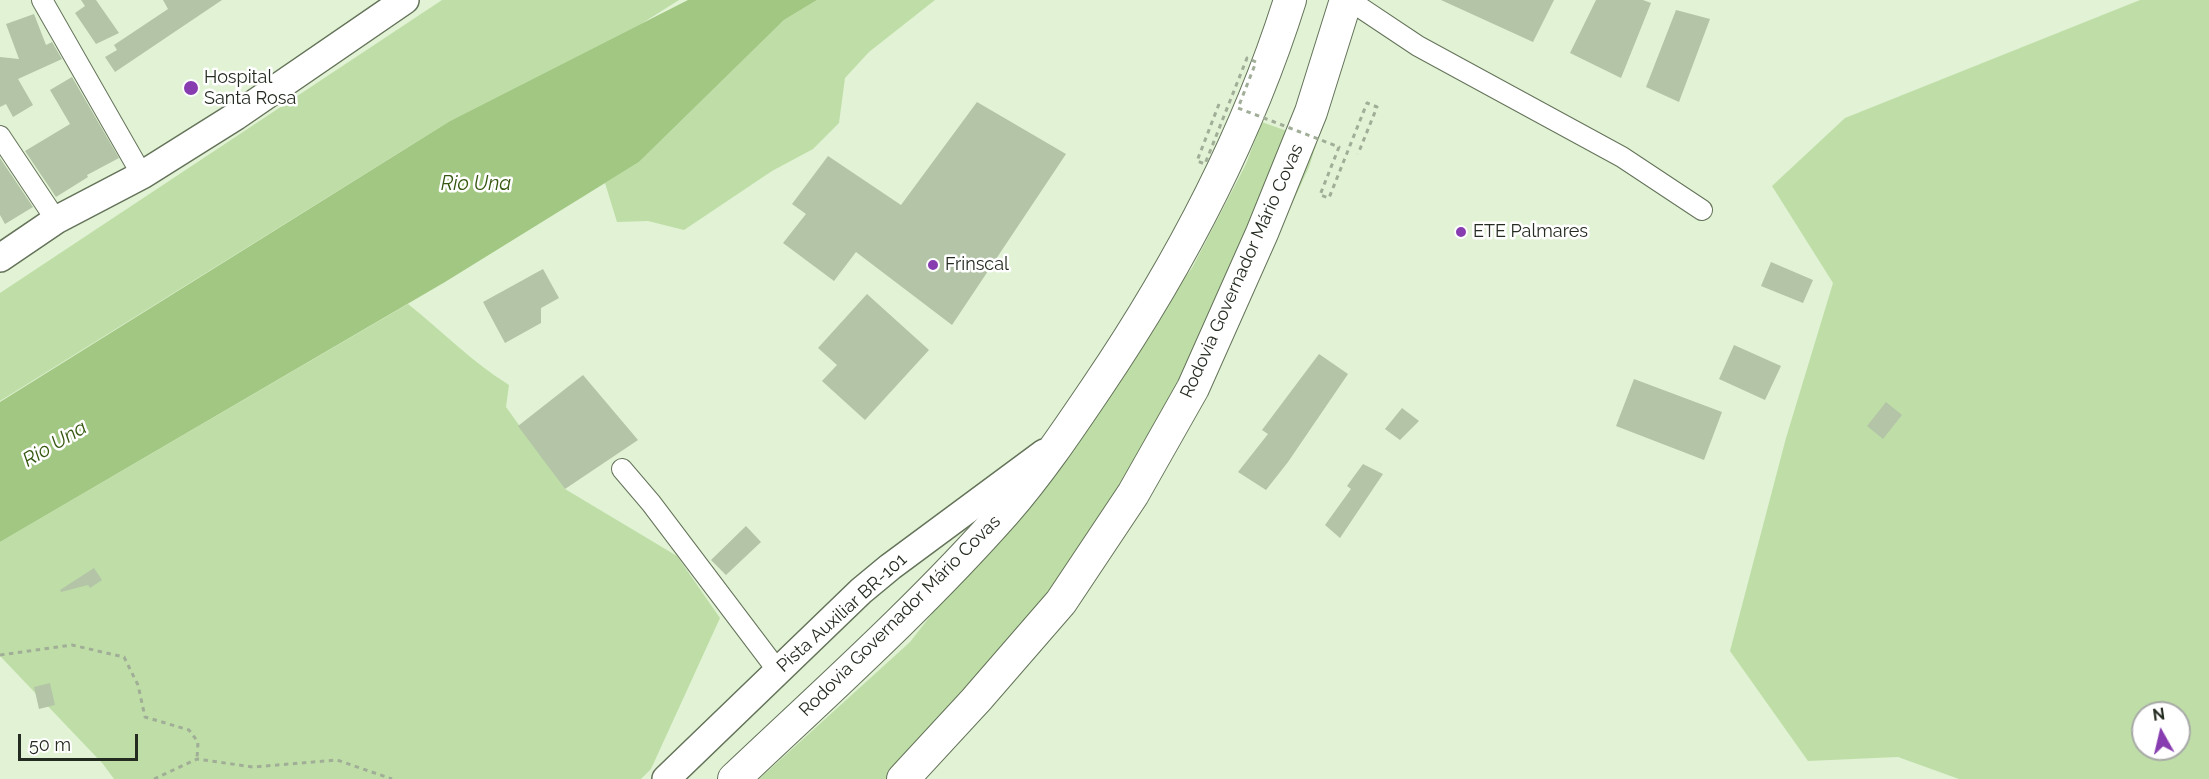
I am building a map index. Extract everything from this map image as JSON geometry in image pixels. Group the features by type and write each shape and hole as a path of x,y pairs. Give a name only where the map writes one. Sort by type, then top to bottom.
{"highway":[{"name":"Rodovia Governador Mário Covas","path":"734,779 879,642 971,549 1007,510 1060,442 1126,345 1184,248 1214,191 1278,36 1290,0"},
{"name":"Rodovia Governador Mário Covas","path":"903,779 976,700 1060,602 1138,484 1193,388 1262,233 1311,112 1348,0"}],"main road":[{"path":"0,258 56,220 142,175 237,116 405,0"},
{"name":"Pista Auxiliar BR-101","path":"666,779 830,621 890,567 1060,442"}],"street":[{"path":"42,0 142,175"},
{"path":"1348,0 1418,46 1622,157 1702,210"},
{"path":"0,136 56,220"},
{"path":"622,469 651,503 778,671"}],"path":[{"path":"1219,104 1197,161 1205,164 1247,58 1256,62 1238,108 1339,147 1320,195 1329,198 1367,103 1377,107 1358,154"},
{"path":"0,655 72,645 124,657 138,685 145,717 189,730 198,742 197,759"},
{"path":"154,779 197,759 253,767 338,760 392,779"}],"shaded area":[{"path":"442,0 679,0 641,24 450,121 0,401 0,293"},
{"path":"817,0 935,0 869,52 845,78 839,123 813,149 772,171 684,230 648,221 617,222 605,183 639,162 784,20"},
{"path":"2140,0 2209,0 2209,779 1959,779 1898,757 1808,761 1730,651 1786,438 1833,283 1772,186 1845,118"},
{"path":"1262,122 1317,142 1309,167 1218,359 923,779 759,779 910,642 983,548 1192,268 1246,164"},
{"path":"408,304 509,385 506,407 565,489 677,556 720,618 651,769 641,779 114,779 103,764 0,656 0,542"}],"water":[{"name":"Rio Una","path":"688,0 817,0 784,20 639,162 445,282 0,542 0,402 450,121"}],"building":[{"path":"81,0 96,0 119,33 96,44 75,13 85,6"},
{"path":"163,0 222,0 115,72 105,57 117,50 114,45 168,9"},
{"path":"1441,0 1554,0 1533,42"},
{"path":"1596,0 1643,0 1651,3 1621,78 1570,53"},
{"path":"1676,10 1710,19 1679,102 1646,87"},
{"path":"34,14 46,45 52,42 62,59 18,79 33,105 13,117 6,104 0,107 0,57 19,59 6,24"},
{"path":"72,77 119,158 87,175 88,177 56,197 25,151 70,124 50,90"},
{"name":"Frinscal","path":"977,102 1066,154 952,325 856,252 834,281 783,243 806,214 792,204 828,156 901,205"},
{"path":"0,158 33,207 5,224 0,215"},
{"path":"1771,262 1813,280 1803,303 1761,286"},
{"path":"543,269 559,298 541,308 541,323 505,343 483,302"},
{"path":"867,294 929,350 865,420 822,381 837,365 818,348"},
{"path":"1734,345 1781,366 1765,400 1719,379"},
{"path":"1319,354 1348,374 1288,462 1266,490 1238,472 1268,434 1262,430"},
{"path":"583,375 638,440 565,489 518,426"},
{"path":"1634,379 1722,412 1704,460 1616,426"},
{"path":"1886,402 1902,415 1883,439 1867,426"},
{"path":"1402,408 1419,421 1400,440 1385,429"},
{"path":"1363,464 1383,474 1340,538 1325,525 1351,489 1347,486"},
{"path":"746,526 761,542 726,575 711,560"},
{"path":"94,568 102,580 90,588 88,585 61,592 60,590"},
{"path":"50,683 55,705 39,709 34,687"}],"place":[{"name":"Hospital Santa Rosa","path":"191,88"},
{"name":"ETE Palmares","path":"1461,232"},
{"name":"Frinscal","path":"933,265"}]}
